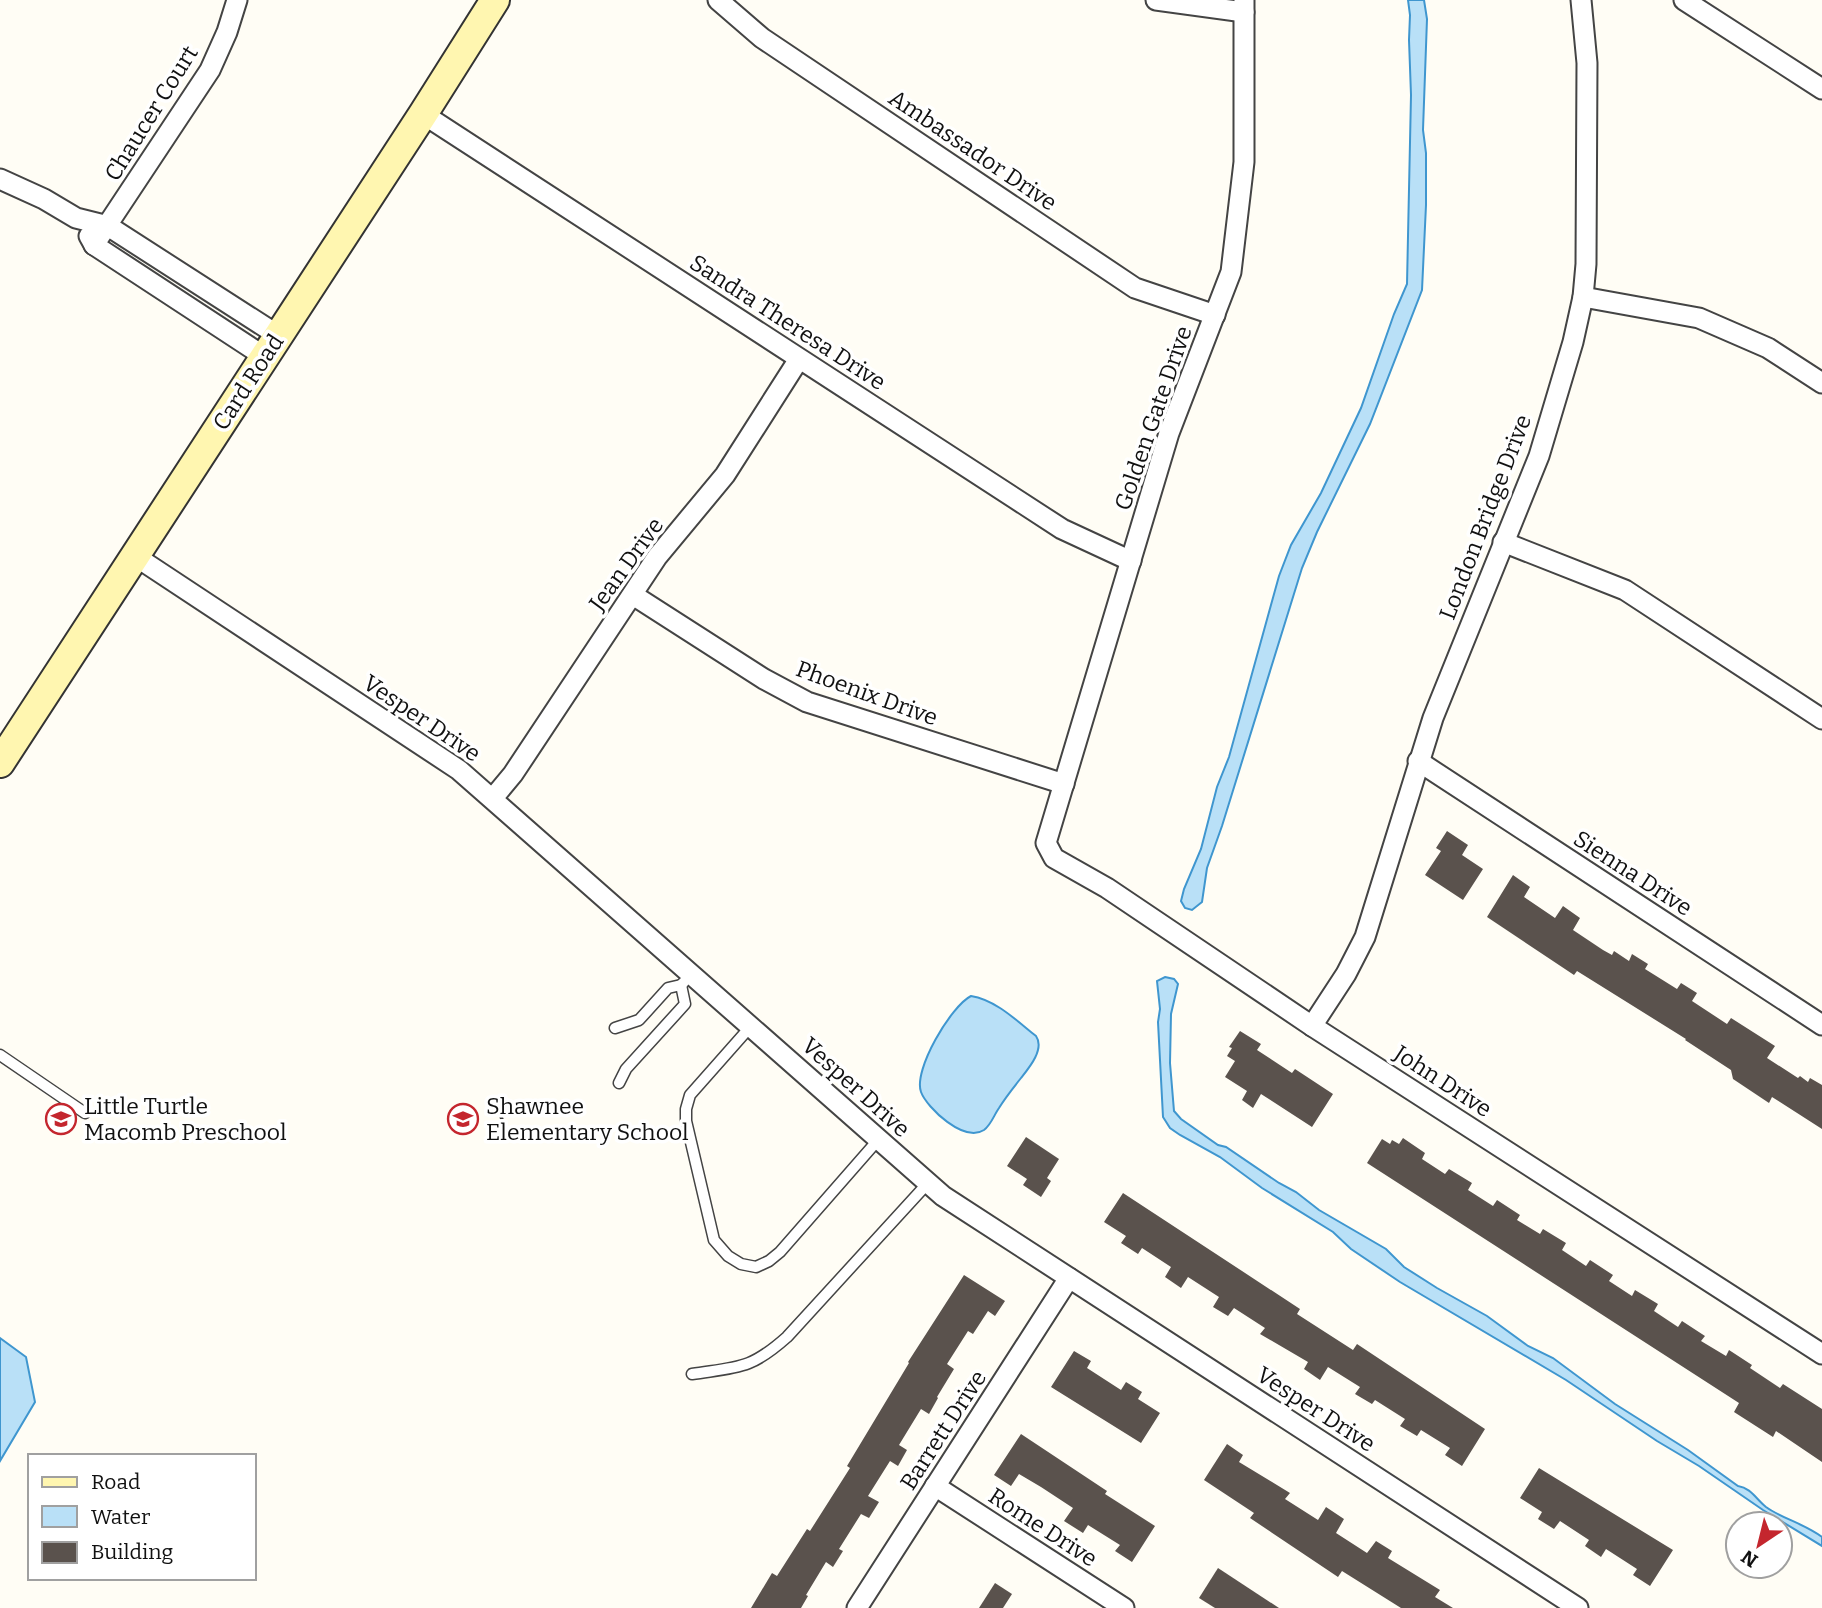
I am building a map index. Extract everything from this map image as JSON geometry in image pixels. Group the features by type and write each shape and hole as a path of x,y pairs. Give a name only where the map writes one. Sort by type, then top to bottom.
{"street":[{"name":"Chaucer Court","path":"94,245 210,70 227,33 237,0"},
{"name":"Card Road","path":"0,763 495,0"},
{"name":"Ambassador Drive","path":"718,0 762,38 1135,288 1214,315"},
{"path":"1156,0 1244,6"},
{"name":"London Bridge Drive","path":"1312,1026 1346,974 1365,937 1418,761 1446,683 1539,456 1573,342 1583,298 1586,264 1587,64 1581,0"},
{"path":"1684,0 1822,89"},
{"name":"Golden Gate Drive","path":"1046,842 1169,433 1231,272 1244,162 1244,6"},
{"name":"Sandra Theresa Drive","path":"423,114 1062,529 1131,561"},
{"path":"0,179 44,199 76,218 108,226 186,277 272,346"},
{"path":"76,218 94,245 172,298 272,346"},
{"path":"172,298 186,277"},
{"path":"1583,298 1699,318 1768,348 1822,383"},
{"name":"Jean Drive","path":"493,799 513,774 657,557 725,475 799,359"},
{"path":"1503,542 1625,590 1822,719"},
{"name":"Vesper Drive","path":"135,556 441,758 493,799 686,980 751,1026 928,1184 959,1207 1578,1608"},
{"name":"Phoenix Drive","path":"633,596 764,679 807,702 1064,784"},
{"name":"Sienna Drive","path":"1418,761 1822,1026"},
{"name":"John Drive","path":"1046,842 1054,858 1107,888 1312,1026 1822,1354"},
{"name":"Barrett Drive","path":"856,1608 1069,1278"},
{"name":"Rome Drive","path":"935,1486 1124,1608"}],"lane":[{"path":"615,1028 639,1020 668,988 686,980 685,1003 626,1069 619,1083"},
{"path":"751,1026 690,1095 686,1109 686,1121 710,1227 714,1240 729,1256 741,1264 756,1267 769,1261 780,1252 878,1140"},
{"path":"0,1055 85,1113"},
{"path":"692,1374 747,1366 768,1354 787,1338 928,1184"}],"path":[{"path":"501,1116 507,1139"}],"water":[{"path":"1408,0 1424,0 1427,19 1423,130 1426,205 1422,290 1370,424 1302,568 1207,868 1202,902 1192,910 1185,908 1181,901 1184,889 1201,849 1217,787 1229,757 1279,576 1291,545 1321,493 1361,408 1407,284 1411,95"},
{"path":"1165,977 1174,979 1178,984 1171,1014 1170,1063 1174,1111 1181,1119 1218,1145 1226,1147 1296,1192 1319,1210 1386,1249 1404,1267 1487,1316 1528,1346 1553,1358 1615,1404 1688,1450 1738,1486 1750,1491 1771,1510 1763,1510 1566,1380 1400,1282 1351,1249 1333,1232 1262,1188 1220,1157 1170,1128 1163,1117 1157,981"},
{"path":"971,996 998,1006 1014,1018 1036,1036 1039,1047 1032,1064 1004,1100 989,1125 976,1133 957,1128 938,1114 921,1092 920,1082 928,1055 944,1025"},
{"path":"0,1338 26,1357 35,1402 0,1461"},
{"path":"1794,1522 1822,1537 1822,1546 1794,1529"}],"building":[{"path":"1447,831 1468,845 1462,855 1483,869 1463,900 1425,875 1441,851 1436,848"},
{"path":"1513,875 1530,887 1524,897 1555,918 1563,906 1580,918 1573,930 1603,950 1612,955 1614,951 1629,961 1632,954 1648,964 1645,969 1677,989 1681,983 1697,993 1692,1001 1727,1024 1731,1018 1775,1046 1767,1058 1798,1078 1800,1076 1808,1082 1810,1078 1822,1085 1822,1129 1772,1097 1769,1103 1733,1079 1731,1070 1686,1039 1577,971 1574,975 1487,917"},
{"path":"1240,1031 1261,1044 1257,1050 1292,1073 1295,1069 1333,1094 1312,1127 1261,1094 1253,1108 1242,1100 1247,1091 1225,1077 1235,1061 1227,1056 1232,1048 1229,1047"},
{"path":"1026,1137 1059,1159 1047,1178 1051,1181 1041,1197 1023,1185 1027,1179 1007,1166"},
{"path":"1403,1138 1425,1153 1422,1159 1445,1174 1449,1169 1472,1183 1468,1190 1493,1206 1497,1200 1520,1215 1517,1220 1540,1234 1543,1229 1566,1243 1562,1250 1586,1266 1590,1260 1613,1275 1609,1281 1632,1296 1635,1290 1658,1304 1654,1311 1678,1327 1682,1321 1705,1336 1701,1341 1726,1356 1729,1350 1780,1388 1783,1384 1822,1409 1822,1462 1776,1431 1773,1437 1734,1412 1739,1403 1367,1163 1382,1139 1390,1144 1392,1140 1399,1144"},
{"path":"1123,1193 1300,1309 1297,1314 1353,1350 1357,1344 1485,1429 1462,1466 1445,1455 1450,1448 1421,1430 1417,1436 1400,1426 1405,1419 1375,1400 1372,1404 1355,1394 1360,1387 1328,1367 1320,1380 1304,1369 1308,1362 1260,1334 1265,1328 1234,1308 1228,1316 1213,1307 1219,1297 1188,1277 1181,1288 1165,1277 1171,1267 1142,1248 1138,1254 1121,1243 1126,1236 1104,1222"},
{"path":"964,1275 1005,1301 995,1316 988,1311 973,1334 968,1331 947,1364 954,1369 929,1414 921,1409 899,1445 907,1450 898,1466 890,1461 868,1496 879,1502 869,1518 861,1514 839,1549 843,1551 833,1567 826,1562 801,1608 751,1608 772,1573 777,1576 807,1529 810,1531 850,1468 847,1466 908,1362"},
{"path":"1074,1351 1091,1361 1087,1368 1121,1390 1126,1382 1142,1392 1138,1399 1160,1413 1141,1443 1051,1387"},
{"path":"1021,1434 1155,1526 1132,1562 1115,1551 1120,1545 1088,1525 1083,1533 1064,1521 1073,1508 1041,1487 1019,1474 1011,1486 994,1475"},
{"path":"1227,1444 1243,1455 1239,1462 1290,1493 1285,1499 1318,1520 1326,1507 1344,1519 1336,1533 1367,1553 1376,1541 1392,1551 1388,1558 1440,1590 1435,1597 1453,1608 1401,1608 1342,1571 1338,1577 1250,1518 1254,1513 1204,1480"},
{"path":"1539,1468 1673,1550 1650,1586 1633,1575 1637,1569 1606,1549 1601,1557 1585,1546 1589,1540 1560,1521 1554,1529 1538,1519 1542,1512 1520,1498"},
{"path":"1218,1568 1279,1608 1215,1608 1199,1598"},
{"path":"995,1583 1012,1594 1003,1608 979,1608"}],"place":[{"name":"Little Turtle Macomb Preschool","path":"61,1119"},
{"name":"Shawnee Elementary School","path":"463,1119"}]}
